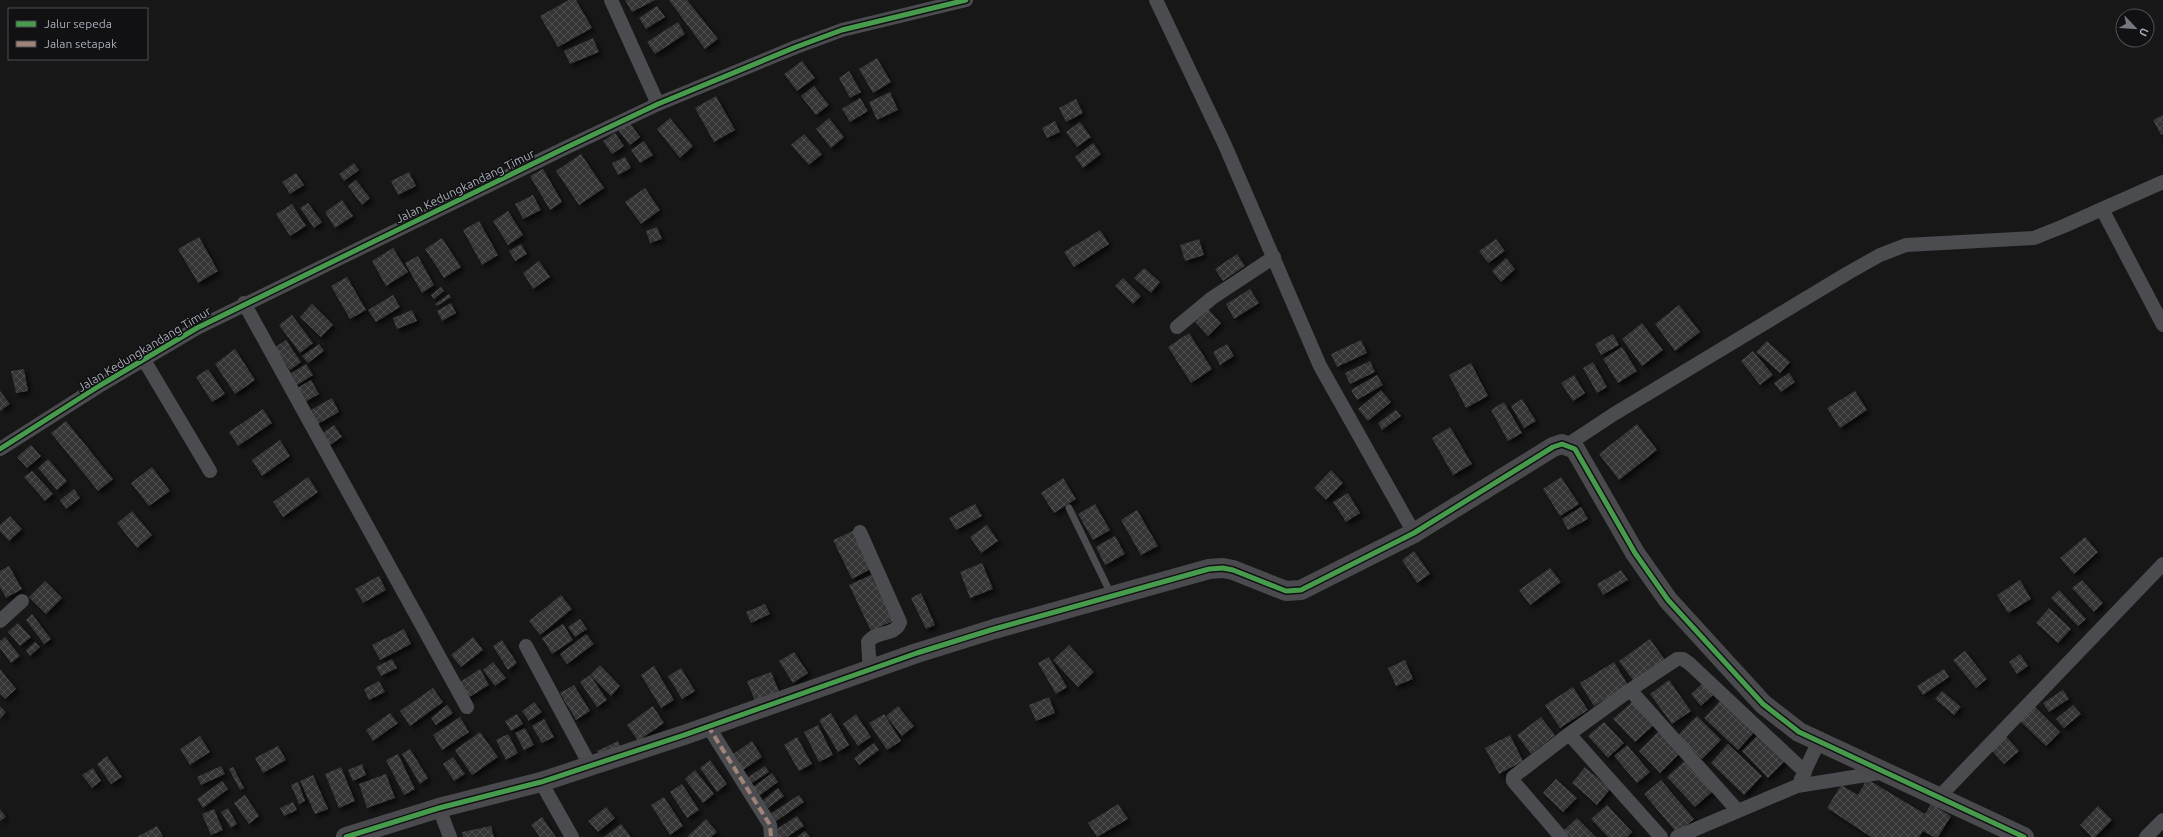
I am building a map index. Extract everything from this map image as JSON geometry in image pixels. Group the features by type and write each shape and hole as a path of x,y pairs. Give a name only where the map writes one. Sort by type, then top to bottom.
{"street":[{"path":"611,0 658,104"},
{"name":"Jalan Kedungkandang Timur","path":"0,449 197,328 658,104 796,47 842,30 966,0"},
{"path":"1156,0 1224,143 1320,366 1414,533"},
{"path":"346,837 439,808 541,782 994,629 1210,569 1223,568 1286,591 1301,590 1414,533 1554,447 1567,444 1614,414 1880,255 1906,245 2034,238 2163,182"},
{"path":"2102,209 2163,325"},
{"path":"1177,327 1212,298 1274,257"},
{"path":"244,304 467,707"},
{"path":"144,360 210,471"},
{"path":"1567,444 1574,449 1635,553 1668,600 1763,704 1786,723 1819,741 1940,796 2024,837"},
{"path":"860,532 900,622 894,631 871,638 868,642 870,670"},
{"path":"1940,796 2163,564"},
{"path":"0,621 22,601"},
{"path":"526,646 590,765"},
{"path":"1562,837 1512,779 1569,734 1630,690 1677,659 1687,661 1805,772"},
{"path":"1630,690 1738,811"},
{"path":"708,726 770,824 771,837"},
{"path":"1569,734 1661,837"},
{"path":"1797,786 1819,741"},
{"path":"1677,837 1797,786 1885,772"},
{"path":"541,782 572,837"},
{"path":"439,808 450,837"},
{"path":"2146,837 2163,820"}],"lane":[{"path":"1069,508 1112,596"}],"building":[{"path":"569,0 576,0 592,28 558,47 540,16"},
{"path":"625,0 655,0 632,12"},
{"path":"669,0 687,0 718,39 705,49"},
{"path":"657,6 665,17 646,29 639,18"},
{"path":"678,22 685,34 655,54 647,42"},
{"path":"593,38 599,52 570,64 564,51"},
{"path":"877,58 891,82 873,93 859,69"},
{"path":"802,61 815,78 797,91 784,74"},
{"path":"849,71 861,92 850,98 839,78"},
{"path":"814,86 829,105 816,115 801,96"},
{"path":"890,92 898,110 877,120 869,102"},
{"path":"716,96 735,130 714,142 695,108"},
{"path":"860,98 868,111 850,122 842,109"},
{"path":"1076,99 1083,113 1066,122 1059,108"},
{"path":"2163,115 2163,134 2161,135 2153,120"},
{"path":"670,118 693,146 680,158 657,129"},
{"path":"829,118 844,137 831,148 816,129"},
{"path":"1055,121 1060,132 1047,138 1042,128"},
{"path":"629,122 640,137 630,145 618,130"},
{"path":"1080,122 1091,137 1077,147 1066,132"},
{"path":"615,133 624,146 612,154 603,141"},
{"path":"804,134 822,154 809,165 791,145"},
{"path":"644,141 653,155 640,163 631,150"},
{"path":"1093,143 1101,154 1083,168 1075,157"},
{"path":"581,154 604,188 579,205 556,171"},
{"path":"625,157 631,168 618,175 612,163"},
{"path":"354,163 359,170 344,181 339,174"},
{"path":"543,169 562,202 550,210 530,176"},
{"path":"409,172 416,186 398,195 391,181"},
{"path":"296,173 304,185 290,194 282,182"},
{"path":"356,180 370,198 362,205 348,186"},
{"path":"645,188 660,210 641,224 625,202"},
{"path":"533,195 541,210 523,219 515,204"},
{"path":"342,200 353,216 335,228 325,212"},
{"path":"308,203 322,222 314,228 300,208"},
{"path":"292,204 306,226 290,236 276,214"},
{"path":"508,211 523,235 508,245 493,221"},
{"path":"479,221 498,255 482,265 463,230"},
{"path":"657,227 662,239 650,243 646,231"},
{"path":"1100,230 1109,244 1074,267 1064,252"},
{"path":"199,237 218,271 198,283 178,249"},
{"path":"442,238 461,267 444,278 425,249"},
{"path":"1199,239 1204,255 1185,261 1180,245"},
{"path":"1496,239 1505,251 1488,263 1479,251"},
{"path":"521,244 527,254 515,261 509,251"},
{"path":"393,248 408,272 386,286 372,261"},
{"path":"1237,254 1245,266 1223,281 1215,269"},
{"path":"418,256 434,285 422,293 405,263"},
{"path":"1506,258 1515,269 1501,282 1492,271"},
{"path":"539,261 550,277 533,289 523,273"},
{"path":"1144,268 1160,282 1151,293 1134,278"},
{"path":"347,277 366,310 350,319 331,286"},
{"path":"1123,278 1141,296 1133,304 1115,286"},
{"path":"441,287 444,291 434,299 431,295"},
{"path":"1250,289 1259,303 1234,319 1226,304"},
{"path":"449,294 451,297 437,306 435,304"},
{"path":"393,295 400,307 376,322 368,310"},
{"path":"451,303 456,313 442,321 437,311"},
{"path":"312,304 333,325 321,337 300,317"},
{"path":"1679,305 1700,332 1675,351 1655,324"},
{"path":"1208,309 1221,323 1208,336 1195,322"},
{"path":"412,310 417,321 397,329 393,318"},
{"path":"292,315 313,343 300,353 279,325"},
{"path":"1642,323 1663,350 1642,366 1622,339"},
{"path":"1189,333 1212,369 1191,383 1168,347"},
{"path":"1613,334 1619,345 1601,355 1595,344"},
{"path":"286,340 301,362 290,370 274,348"},
{"path":"1361,340 1367,353 1337,367 1331,354"},
{"path":"1767,341 1790,362 1780,373 1756,352"},
{"path":"319,344 324,351 308,363 302,356"},
{"path":"1227,344 1234,356 1220,365 1213,352"},
{"path":"1622,347 1637,371 1618,383 1603,359"},
{"path":"235,349 255,380 235,394 215,364"},
{"path":"1753,351 1773,375 1760,385 1741,361"},
{"path":"1370,361 1375,372 1350,384 1345,373"},
{"path":"1593,362 1607,387 1597,393 1583,368"},
{"path":"1471,363 1488,396 1466,408 1449,375"},
{"path":"306,364 313,375 294,387 288,375"},
{"path":"24,369 28,391 16,393 11,371"},
{"path":"208,369 225,394 212,402 196,377"},
{"path":"1789,373 1795,382 1781,392 1774,383"},
{"path":"1377,375 1383,385 1357,400 1351,390"},
{"path":"1574,375 1585,393 1573,401 1561,383"},
{"path":"311,380 319,394 305,402 297,388"},
{"path":"1381,390 1391,402 1368,421 1358,409"},
{"path":"0,391 10,404 0,411"},
{"path":"1855,391 1867,410 1840,428 1827,408"},
{"path":"332,398 339,412 316,425 309,411"},
{"path":"1522,399 1536,421 1524,428 1511,406"},
{"path":"1504,402 1522,433 1508,441 1491,410"},
{"path":"263,409 272,423 238,446 229,432"},
{"path":"1396,410 1401,416 1382,430 1378,423"},
{"path":"66,421 113,479 98,491 51,433"},
{"path":"1637,424 1657,450 1619,480 1599,454"},
{"path":"334,425 342,437 328,446 320,435"},
{"path":"1450,427 1472,464 1453,475 1432,438"},
{"path":"280,440 290,456 262,476 252,460"},
{"path":"31,445 41,456 27,468 17,457"},
{"path":"48,459 67,481 57,490 38,468"},
{"path":"152,467 170,491 149,506 131,483"},
{"path":"1331,470 1343,483 1326,500 1314,488"},
{"path":"32,471 53,494 45,501 24,477"},
{"path":"308,477 318,492 283,517 273,502"},
{"path":"1561,477 1579,504 1560,516 1543,489"},
{"path":"1063,478 1076,499 1054,513 1041,493"},
{"path":"74,489 80,498 66,509 60,500"},
{"path":"1348,493 1360,513 1346,522 1333,502"},
{"path":"975,504 982,516 956,530 949,518"},
{"path":"1095,504 1110,530 1093,540 1078,514"},
{"path":"1581,507 1588,519 1568,530 1562,519"},
{"path":"1137,510 1158,546 1141,555 1121,520"},
{"path":"132,511 152,535 137,548 117,523"},
{"path":"10,516 22,529 9,541 0,531 0,525"},
{"path":"987,525 998,541 981,553 970,537"},
{"path":"855,530 873,568 852,579 833,540"},
{"path":"1115,536 1125,554 1105,565 1096,547"},
{"path":"2085,537 2098,552 2074,574 2060,558"},
{"path":"1414,551 1430,574 1417,583 1402,560"},
{"path":"982,563 993,589 970,598 960,572"},
{"path":"9,566 22,589 6,598 0,587 0,571"},
{"path":"1550,568 1561,582 1530,605 1519,590"},
{"path":"1621,570 1628,580 1603,595 1597,584"},
{"path":"871,575 893,621 871,631 849,585"},
{"path":"379,576 386,590 363,603 355,589"},
{"path":"2020,580 2031,599 2008,613 1997,595"},
{"path":"2082,580 2103,603 2094,612 2072,588"},
{"path":"45,581 62,598 46,614 29,597"},
{"path":"2059,590 2086,619 2078,626 2051,598"},
{"path":"921,593 935,625 926,629 911,598"},
{"path":"561,595 572,609 540,635 529,621"},
{"path":"765,604 770,614 751,623 746,612"},
{"path":"2049,608 2071,629 2058,643 2036,623"},
{"path":"32,614 51,639 44,644 26,620"},
{"path":"580,619 587,629 575,637 568,627"},
{"path":"18,623 31,637 20,646 8,632"},
{"path":"563,624 573,640 552,654 542,638"},
{"path":"404,629 411,644 380,660 372,645"},
{"path":"586,634 594,644 567,664 560,654"},
{"path":"5,637 20,656 11,663 0,648 0,641"},
{"path":"473,637 483,650 461,667 451,655"},
{"path":"1650,639 1666,661 1636,684 1619,661"},
{"path":"502,640 517,663 508,670 493,646"},
{"path":"35,642 40,647 30,656 26,650"},
{"path":"1069,645 1094,672 1078,687 1053,660"},
{"path":"1965,651 1987,679 1976,688 1953,660"},
{"path":"794,652 808,673 793,683 779,661"},
{"path":"2020,654 2028,666 2017,674 2009,662"},
{"path":"1049,657 1067,687 1056,694 1038,663"},
{"path":"392,659 397,668 381,676 376,667"},
{"path":"1405,660 1413,679 1396,686 1388,668"},
{"path":"493,662 506,678 495,686 483,670"},
{"path":"1614,662 1628,685 1594,706 1580,683"},
{"path":"600,665 620,686 611,696 590,675"},
{"path":"654,666 674,700 661,708 641,675"},
{"path":"681,668 695,691 682,699 668,676"},
{"path":"0,669 16,689 5,699 0,694"},
{"path":"480,669 489,685 466,699 457,684"},
{"path":"1944,669 1949,677 1923,695 1917,686"},
{"path":"771,672 779,691 755,701 747,681"},
{"path":"590,675 607,700 597,707 580,682"},
{"path":"1669,680 1691,711 1672,724 1650,694"},
{"path":"379,681 385,692 369,700 364,689"},
{"path":"1703,683 1713,695 1701,706 1691,694"},
{"path":"574,685 590,711 576,720 560,693"},
{"path":"1573,687 1588,710 1560,728 1545,705"},
{"path":"433,688 443,702 410,726 400,711"},
{"path":"2063,690 2069,699 2049,712 2043,703"},
{"path":"1942,691 1961,707 1954,715 1935,699"},
{"path":"1725,696 1758,728 1738,750 1704,718"},
{"path":"1049,697 1055,713 1036,721 1029,705"},
{"path":"1633,701 1654,725 1635,742 1613,719"},
{"path":"534,702 542,712 529,721 522,711"},
{"path":"447,705 453,713 436,725 431,718"},
{"path":"2073,705 2081,714 2064,728 2056,719"},
{"path":"0,706 6,712 0,719"},
{"path":"653,706 664,723 638,741 627,725"},
{"path":"898,706 914,726 902,736 886,716"},
{"path":"2034,706 2060,732 2046,746 2020,721"},
{"path":"390,713 398,723 373,741 366,730"},
{"path":"831,713 849,745 838,752 819,720"},
{"path":"517,714 523,724 511,731 505,721"},
{"path":"856,714 871,737 858,746 843,724"},
{"path":"884,714 901,741 887,750 869,723"},
{"path":"1697,716 1721,740 1702,759 1678,735"},
{"path":"460,717 469,732 442,750 433,735"},
{"path":"1541,717 1555,735 1531,754 1517,735"},
{"path":"544,719 554,737 542,743 532,726"},
{"path":"1604,722 1624,743 1608,758 1588,736"},
{"path":"818,725 833,755 819,762 804,732"},
{"path":"525,728 534,745 524,750 515,733"},
{"path":"1659,731 1680,753 1660,773 1639,751"},
{"path":"480,732 498,757 472,775 455,750"},
{"path":"1760,733 1786,760 1768,778 1742,751"},
{"path":"508,734 518,753 506,760 496,740"},
{"path":"1510,735 1523,761 1499,774 1485,748"},
{"path":"2005,735 2019,751 2004,764 1990,749"},
{"path":"200,736 210,752 190,765 180,749"},
{"path":"797,737 812,764 799,771 784,745"},
{"path":"618,741 622,749 601,759 597,751"},
{"path":"752,741 762,757 740,772 729,757"},
{"path":"874,743 879,750 859,765 854,758"},
{"path":"1728,744 1762,776 1744,795 1711,763"},
{"path":"1627,745 1650,772 1637,783 1614,756"},
{"path":"278,746 286,760 263,773 255,758"},
{"path":"410,749 428,778 420,784 402,754"},
{"path":"398,754 415,789 404,795 386,760"},
{"path":"107,756 122,777 111,784 97,764"},
{"path":"453,757 465,774 454,781 443,764"},
{"path":"710,760 727,784 717,792 700,768"},
{"path":"1686,760 1713,791 1695,807 1667,777"},
{"path":"362,764 366,775 353,781 348,770"},
{"path":"221,766 225,774 201,785 197,777"},
{"path":"765,766 769,772 750,784 747,778"},
{"path":"233,767 244,788 240,790 229,769"},
{"path":"341,767 355,801 339,808 325,774"},
{"path":"1585,767 1610,789 1597,805 1572,783"},
{"path":"93,768 101,781 92,788 82,775"},
{"path":"695,770 714,794 703,803 685,779"},
{"path":"772,773 778,782 759,796 753,787"},
{"path":"386,774 395,798 367,808 359,784"},
{"path":"313,775 328,809 315,814 300,781"},
{"path":"1556,779 1577,798 1563,812 1543,793"},
{"path":"1867,779 1925,814 1931,804 1951,816 1938,837 1934,837 1923,831 1919,837 1871,837 1827,808 1841,785 1858,795"},
{"path":"1661,780 1694,819 1677,833 1644,794"},
{"path":"222,781 228,789 203,808 197,799"},
{"path":"298,782 305,801 299,804 291,785"},
{"path":"682,784 699,810 687,818 670,792"},
{"path":"778,788 784,796 768,808 762,801"},
{"path":"245,795 259,816 249,824 234,803"},
{"path":"799,795 804,802 772,824 767,816"},
{"path":"664,797 683,826 670,835 651,805"},
{"path":"293,802 297,810 284,816 280,808"},
{"path":"1118,804 1128,819 1097,837 1088,823"},
{"path":"1607,805 1632,832 1627,837 1608,837 1591,819"},
{"path":"2098,806 2112,820 2095,837 2092,837 2080,825"},
{"path":"606,807 615,818 598,832 588,821"},
{"path":"228,808 237,824 231,828 221,812"},
{"path":"0,809 6,817 0,821"},
{"path":"214,809 223,830 211,835 202,814"},
{"path":"797,816 804,826 787,837 778,837 774,831"},
{"path":"542,817 556,837 540,837 531,825"},
{"path":"1577,818 1596,837 1565,837 1561,833"},
{"path":"706,819 717,832 711,837 687,837"},
{"path":"621,824 631,837 604,837"},
{"path":"157,826 163,836 137,837"},
{"path":"491,826 494,837 463,837 462,832"},
{"path":"805,831 810,837 797,837"}],"marked path":[{"path":"708,726 770,825 771,837"}],"cycle path":[{"path":"0,449 99,386 197,328 658,104 796,47 842,30 966,0"},
{"path":"346,837 439,808 541,782 684,735 917,653 994,629 1209,569 1223,568 1233,570 1286,591 1301,590 1414,533 1553,447 1562,444 1575,449 1635,553 1668,600 1763,704 1799,732 2024,837"}]}
